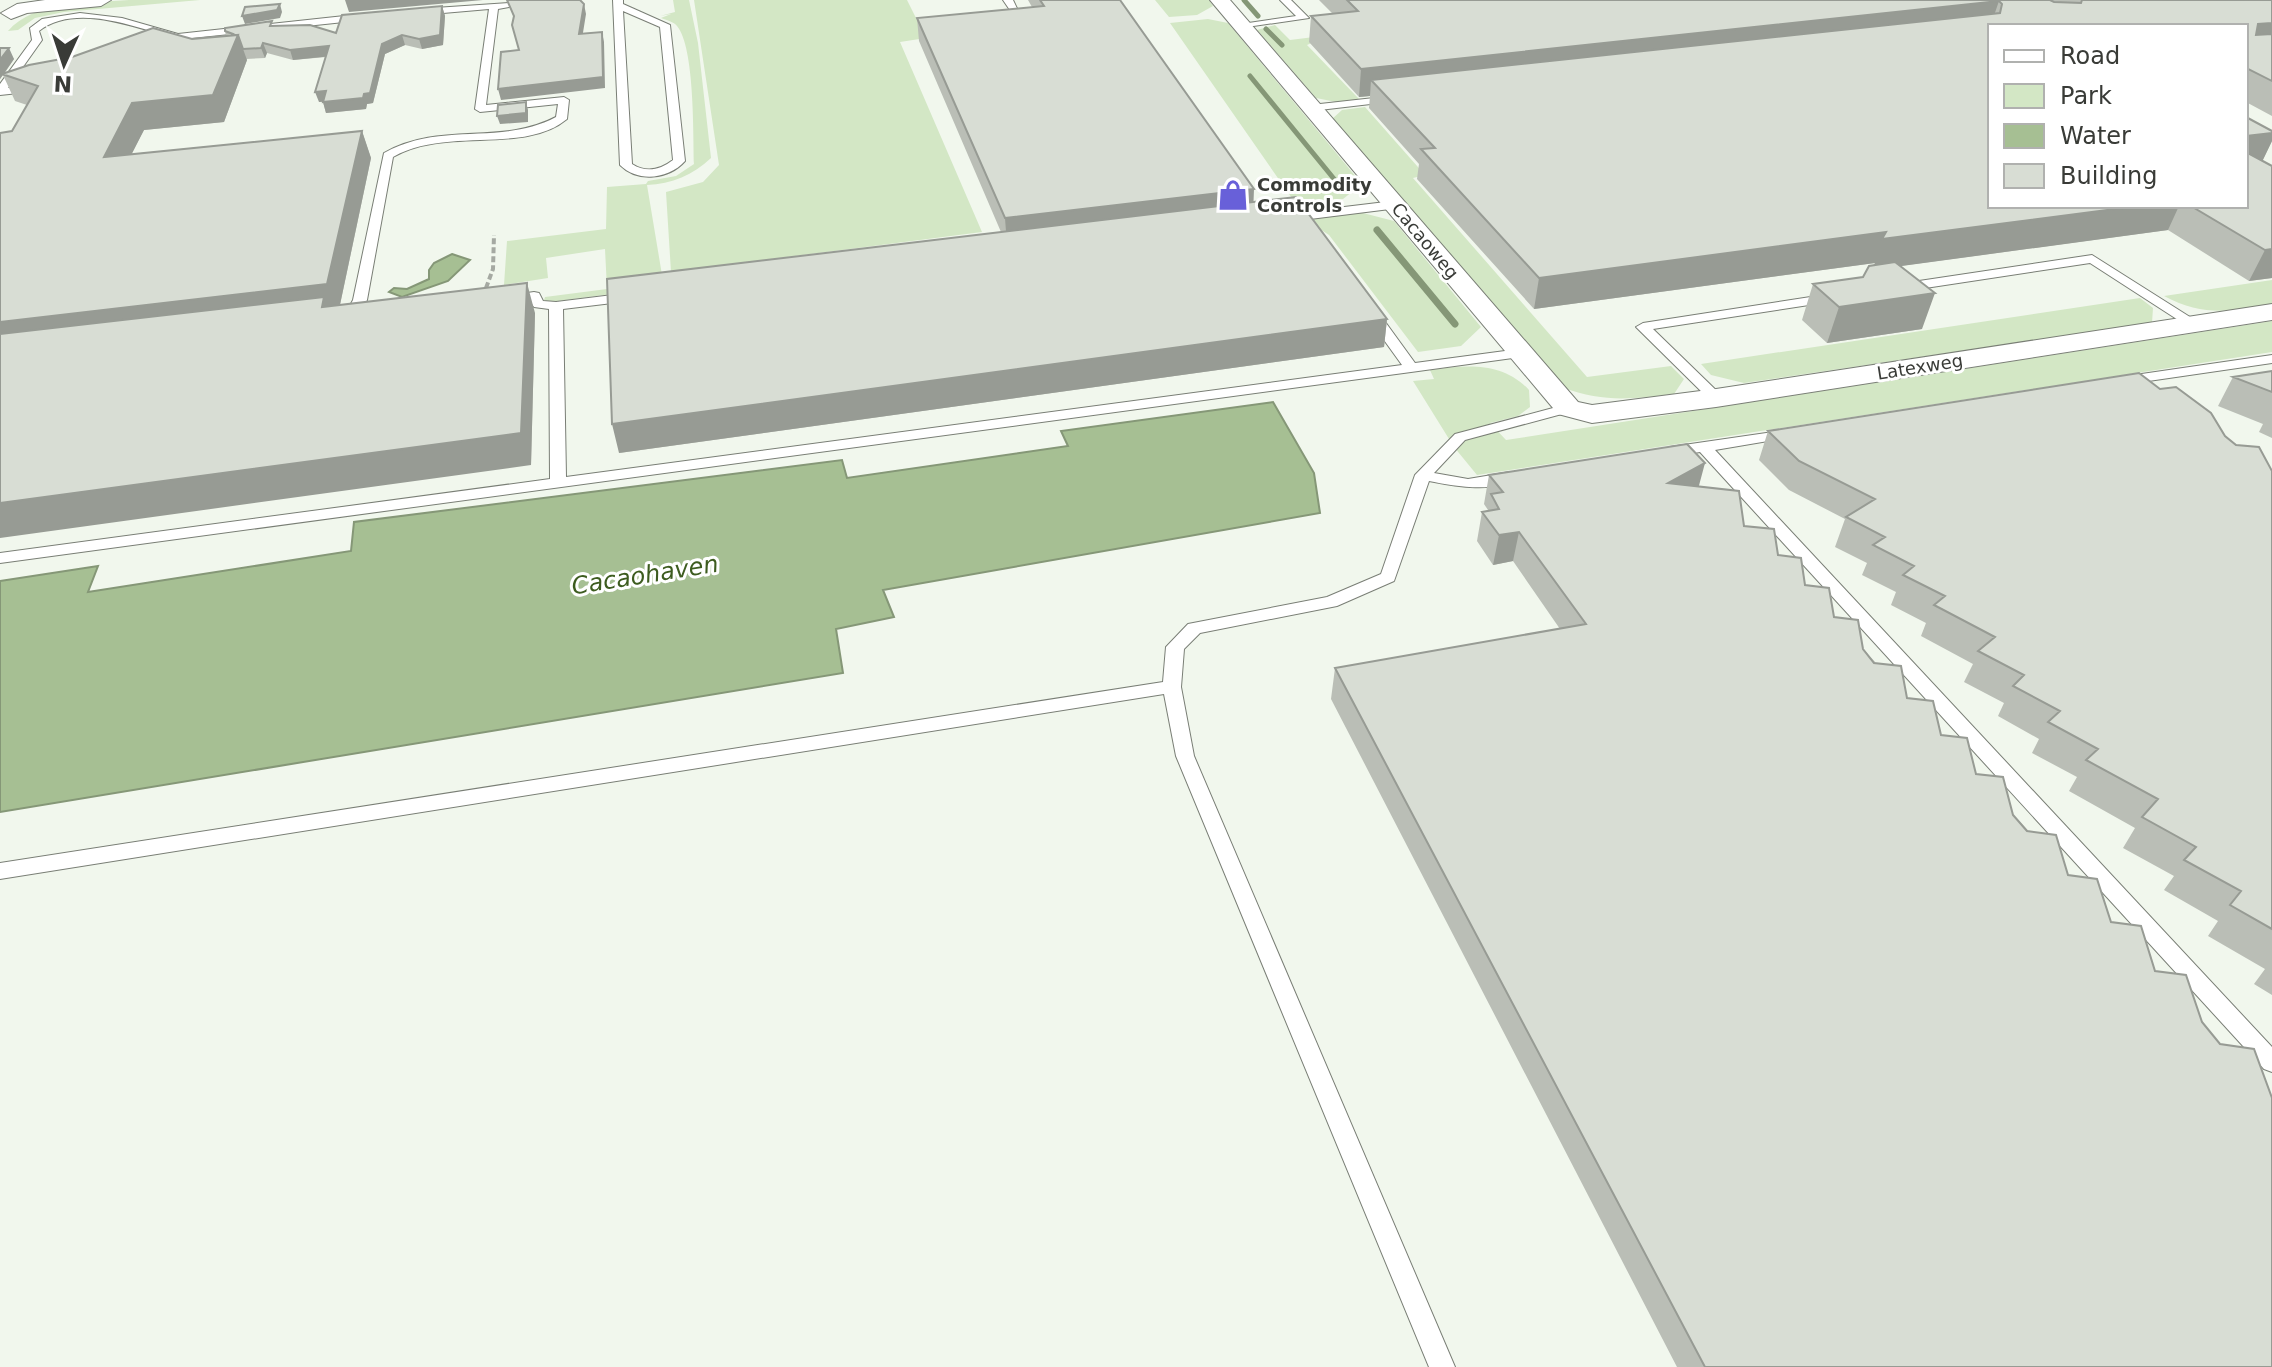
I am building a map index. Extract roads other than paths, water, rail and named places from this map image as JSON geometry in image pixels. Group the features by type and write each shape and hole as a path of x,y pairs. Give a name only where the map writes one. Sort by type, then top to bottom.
{"street":[{"path":"11,13 24,8 101,0"},
{"name":"Cacaoweg","path":"1220,0 1568,408"},
{"name":"Latexweg","path":"1568,408 1592,414 1716,398 2272,312"}],"lane":[{"path":"1008,0 1019,17"},
{"path":"1240,25 1304,18 1285,0"},
{"path":"403,14 523,3"},
{"path":"619,3 665,25 679,161 670,169 644,172 632,170 626,165 619,3"},
{"path":"350,319 360,300 388,155 398,147 417,140 541,129 561,119 564,100 480,109 494,6"},
{"path":"0,92 37,40 34,30 38,24 54,16 102,14 180,36"},
{"path":"153,47 180,36 372,16"},
{"path":"0,92 46,85"},
{"path":"1311,108 1406,97"},
{"path":"1268,220 1394,205"},
{"path":"1299,216 1309,229"},
{"path":"1891,289 2092,259 2194,324"},
{"path":"466,305 534,296 539,304 556,306 651,295"},
{"path":"1716,398 1643,327 1844,296"},
{"path":"1365,305 1411,368"},
{"path":"556,306 558,483"},
{"path":"0,558 1520,353"},
{"path":"2112,383 2150,382 2272,359"},
{"path":"1442,1367 1185,756 1172,687 1175,647 1194,628 1331,602 1388,577 1423,475 1460,437 1568,408"},
{"path":"1657,454 1798,432"},
{"path":"1704,447 2272,1062"},
{"path":"1423,475 1468,484 1531,474"},
{"path":"0,871 1172,687"}],"water":[{"path":"452,254 470,260 448,281 402,297 389,292 394,288 407,289 429,279 429,270 434,263"},
{"name":"Cacaohaven","path":"1273,402 1314,473 1320,513 883,590 894,617 836,629 843,673 0,812 0,581 98,566 88,592 351,551 354,522 842,460 847,478 1068,446 1061,431"}],"waterway":[{"path":"1244,0 1258,16"},
{"path":"1266,29 1282,45"},
{"path":"1250,76 1339,185"},
{"path":"1377,230 1455,324"}],"place":[{"name":"Commodity Controls","path":"1233,195"}]}
